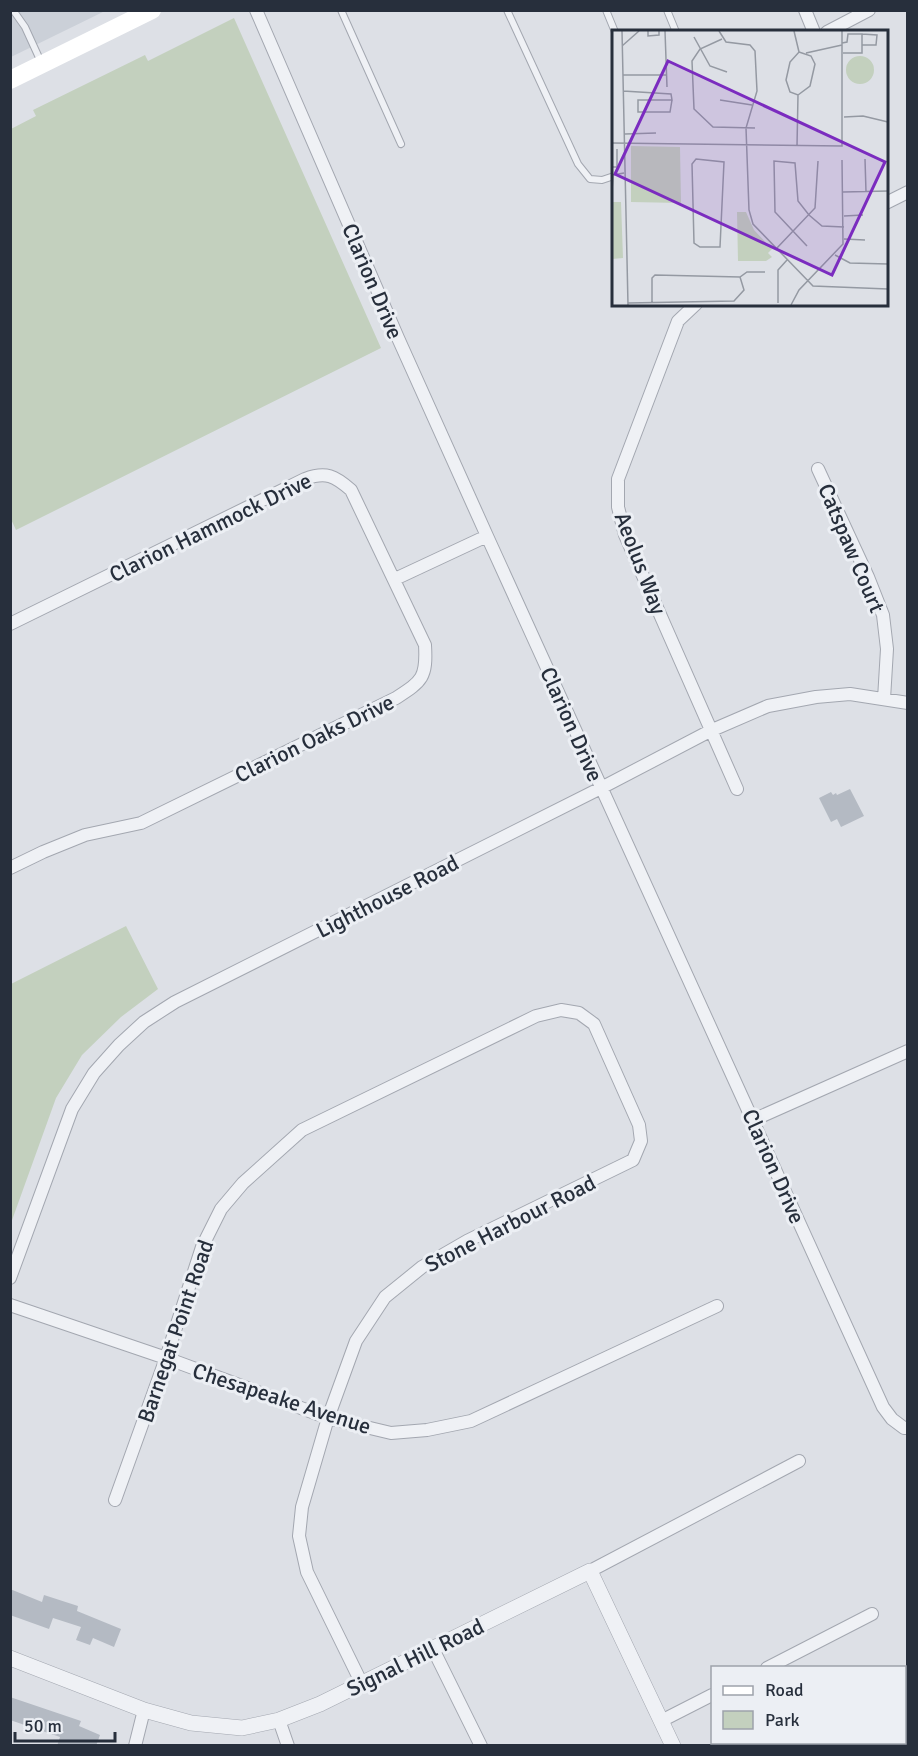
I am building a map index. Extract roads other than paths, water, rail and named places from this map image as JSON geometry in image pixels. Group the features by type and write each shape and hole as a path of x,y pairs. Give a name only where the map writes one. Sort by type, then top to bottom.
{"main road":[{"path":"10,80 152,10"}],"street":[{"name":"Clarion Drive","path":"256,10 398,338 487,536 884,1407 892,1419 906,1428"},
{"path":"805,10 813,30"},
{"path":"831,30 869,10"},
{"path":"888,202 908,192"},
{"name":"Aeolus Way","path":"694,306 678,321 618,478 618,507 625,535 737,789"},
{"name":"Catspaw Court","path":"818,469 883,615 887,649 884,699"},
{"name":"Clarion Hammock Drive","path":"10,624 304,478 318,474 338,478 351,490 395,579"},
{"path":"395,579 487,536"},
{"name":"Clarion Oaks Drive","path":"10,868 86,835 141,823 396,698 416,685 427,669 425,645 395,579"},
{"name":"Lighthouse Road","path":"10,1278 72,1109 94,1073 119,1045 144,1022 175,1002 601,788 710,730 768,706 816,697 850,694 908,703"},
{"name":"Stone Harbour Road","path":"362,1684 307,1572 299,1536 302,1507 328,1418 356,1341 386,1298 422,1267 467,1241 633,1160 641,1141 639,1125 594,1024 579,1013 561,1010 536,1016"},
{"name":"Barnegat Point Road","path":"115,1500 166,1358 202,1247 221,1209 243,1182 302,1130 536,1016"},
{"path":"753,1120 908,1051"},
{"name":"Chesapeake Avenue","path":"10,1305 166,1358 328,1418 391,1433 427,1430 471,1421 717,1306"},
{"name":"Signal Hill Road","path":"10,1658 144,1710 191,1723 242,1728 279,1720 362,1684 590,1571 799,1461"},
{"path":"590,1571 673,1746"},
{"path":"771,1666 872,1614"},
{"path":"433,1649 481,1746"},
{"path":"662,1721 711,1696"},
{"path":"135,1746 144,1710"},
{"path":"279,1720 288,1746"}],"lane":[{"path":"13,10 25,27 42,64"},
{"path":"341,10 401,144"},
{"path":"507,10 578,165 590,179 602,180 612,177"},
{"path":"606,10 614,30"},
{"path":"667,10 675,30"}]}
